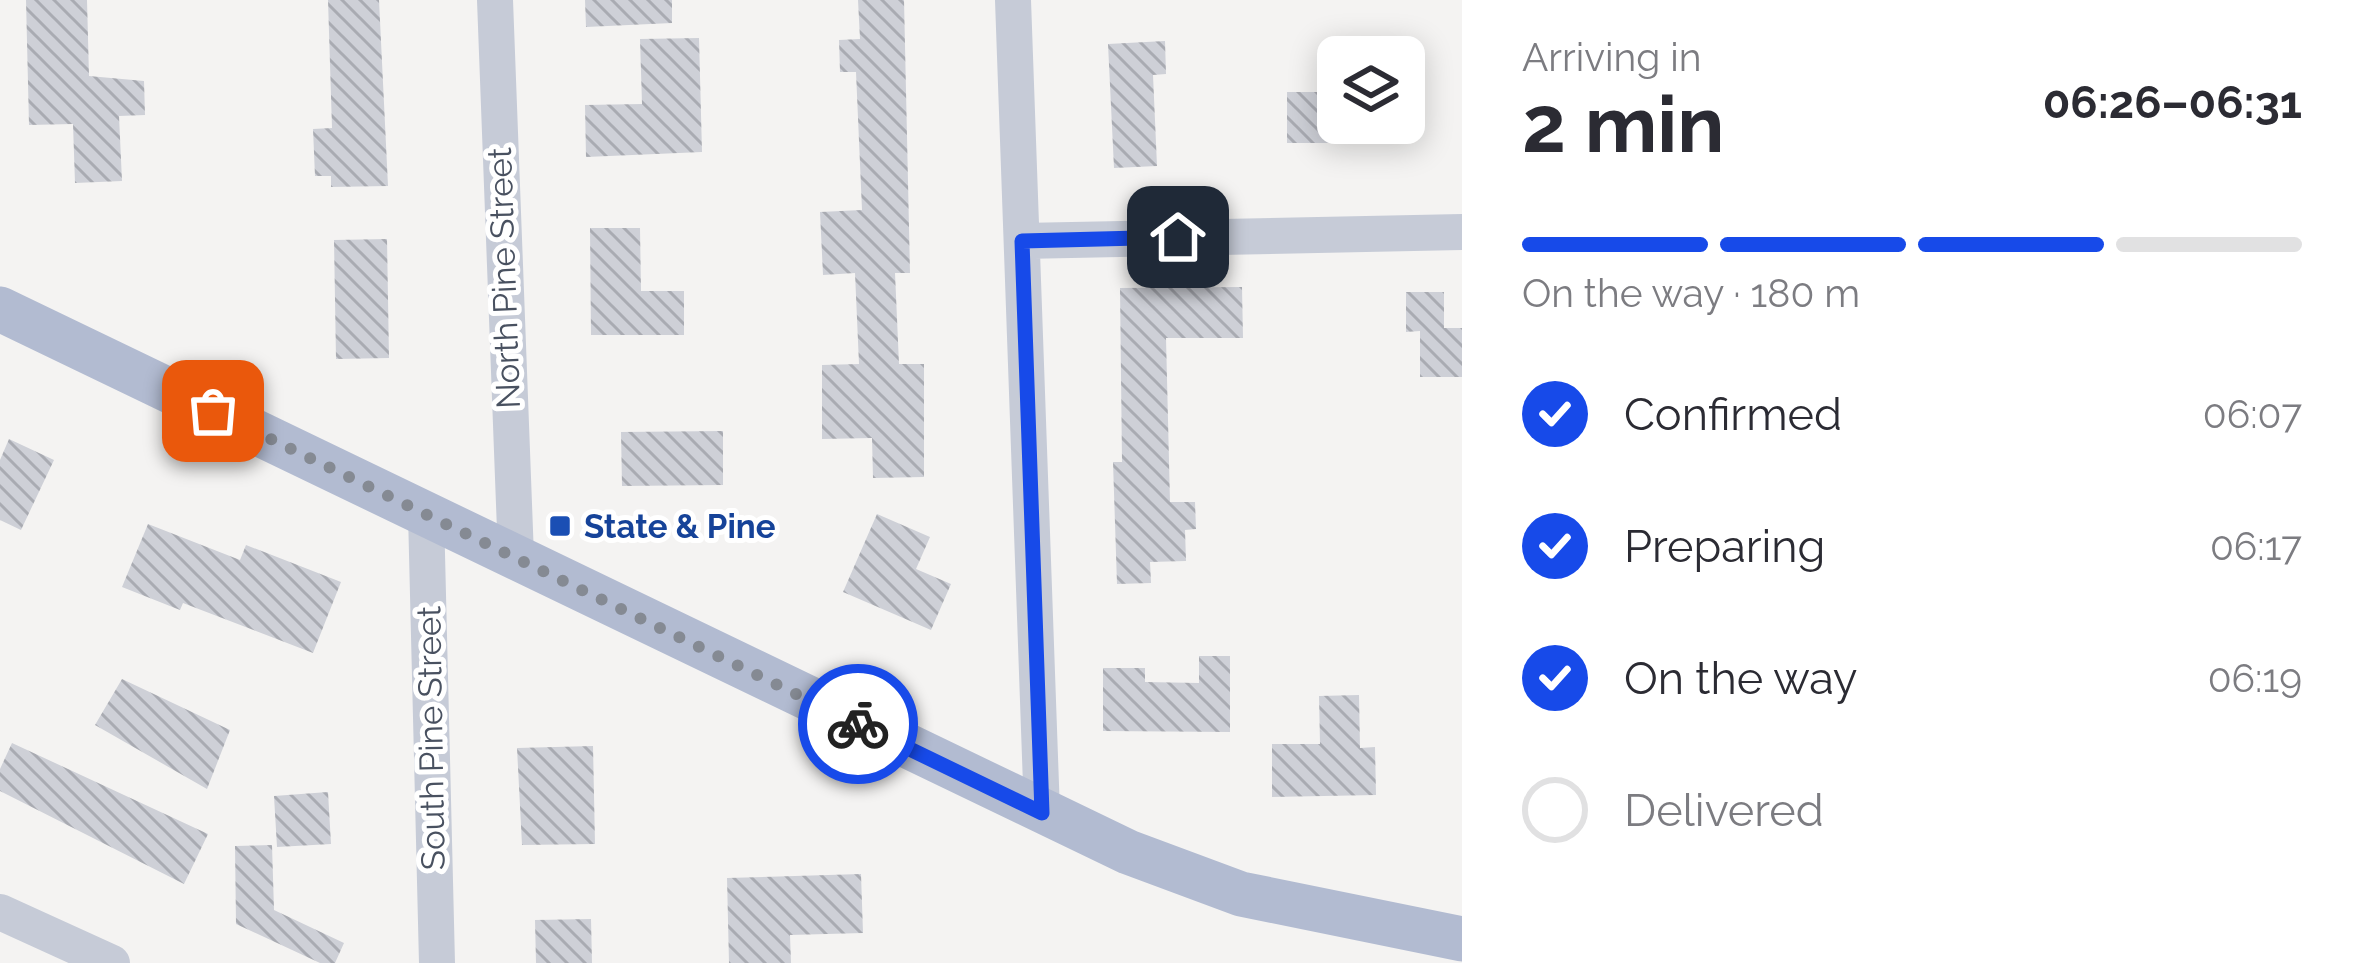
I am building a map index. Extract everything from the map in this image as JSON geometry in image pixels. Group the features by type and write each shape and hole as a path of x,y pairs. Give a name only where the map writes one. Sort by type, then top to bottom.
{"main road":[{"path":"0,308 1042,813 1241,894 1462,939"}],"street":[{"name":"North Pine Street","path":"495,0 516,556"},
{"path":"1013,0 1042,813"},
{"path":"1022,241 1462,232"},
{"name":"South Pine Street","path":"426,513 436,963"},
{"path":"0,911 112,963"}],"building":[{"path":"26,0 87,0 89,76 144,81 145,115 119,116 122,181 75,183 73,124 29,125"},
{"path":"328,0 379,0 388,186 331,187 331,176 315,176 313,129 332,128"},
{"path":"585,0 672,0 672,23 586,27"},
{"path":"858,0 904,0 910,273 895,273 899,364 924,364 924,477 873,478 872,438 822,439 822,365 859,364 855,273 823,275 820,212 862,210 856,72 840,72 839,40 860,39"},
{"path":"699,38 702,152 586,157 585,105 642,104 640,39"},
{"path":"1165,41 1166,74 1153,75 1157,166 1114,168 1108,44"},
{"path":"1287,92 1317,92 1317,143 1287,143"},
{"path":"590,228 640,228 641,291 684,291 684,335 591,335"},
{"path":"387,239 389,358 336,359 334,240"},
{"path":"1242,287 1243,338 1166,338 1170,502 1195,502 1196,529 1185,530 1186,561 1150,562 1151,583 1117,584 1113,462 1122,462 1120,288"},
{"path":"1406,292 1444,292 1444,328 1462,328 1462,377 1420,377 1420,331 1406,332"},
{"path":"723,431 723,485 622,486 621,432"},
{"path":"9,439 54,460 21,530 0,520 0,460"},
{"path":"877,514 930,537 916,569 951,584 931,630 843,592"},
{"path":"148,524 240,560 246,545 341,582 313,653 183,603 180,610 122,587"},
{"path":"1199,656 1230,656 1230,732 1103,731 1103,668 1145,668 1145,682 1199,683"},
{"path":"122,679 230,730 207,789 95,725"},
{"path":"1359,695 1360,748 1375,747 1376,795 1272,797 1272,744 1320,744 1319,696"},
{"path":"12,743 208,834 184,884 0,791 0,769"},
{"path":"593,746 595,844 522,845 517,748"},
{"path":"328,792 331,844 277,847 274,796"},
{"path":"272,845 274,910 344,943 335,963 320,963 236,924 235,846"},
{"path":"861,874 863,933 790,935 791,963 729,963 727,878"},
{"path":"591,919 592,963 536,963 535,920"}],"way so far":[{"path":"213,411 858,724"}],"place":[{"name":"State & Pine","path":"560,526"}],"route":[{"path":"858,724 1042,813 1022,241 1178,237"}]}
